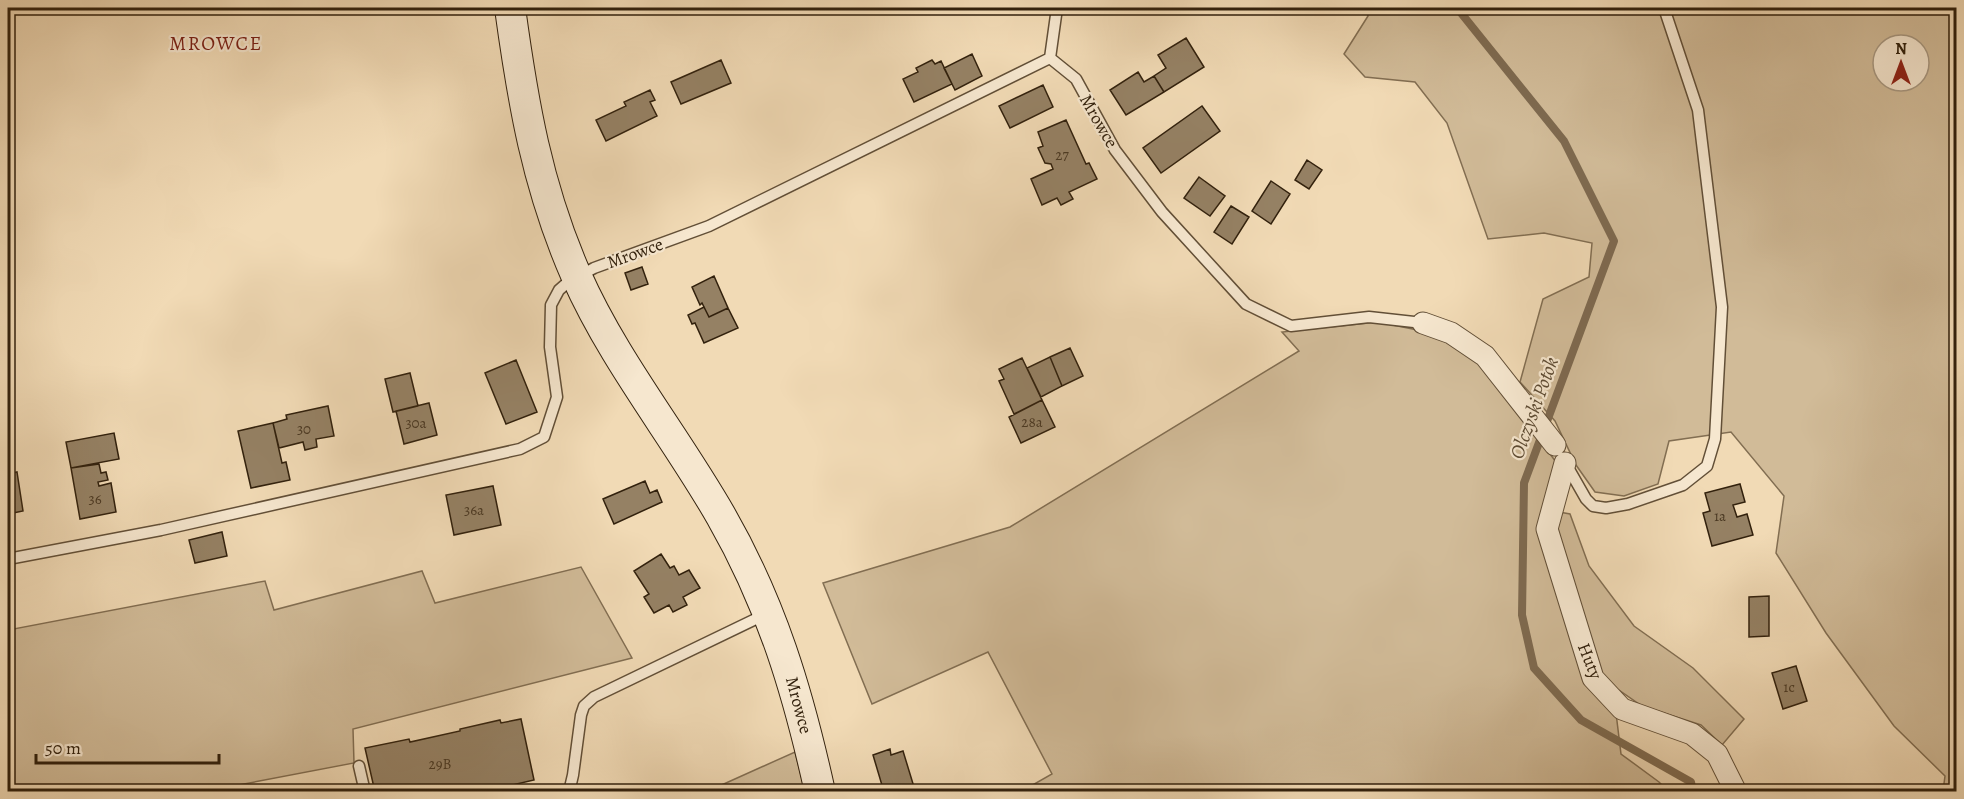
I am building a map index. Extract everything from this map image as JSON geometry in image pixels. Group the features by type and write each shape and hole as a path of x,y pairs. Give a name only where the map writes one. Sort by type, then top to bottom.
{"street":[{"name":"Mrowce","path":"510,8 521,87 535,155 557,229 577,277 622,360 721,516 753,576 769,613 795,690 820,792"},
{"name":"Mrowce","path":"1423,324 1450,333 1485,356 1560,454"},
{"name":"Huty","path":"1560,454 1547,529 1593,678 1622,709 1692,734 1718,754 1736,792"}],"lane":[{"path":"1050,58 1056,8"},
{"path":"1560,454 1586,500 1593,506 1606,508 1628,504 1683,485 1707,466 1715,439 1721,295 1698,110 1664,8"},
{"name":"Mrowce","path":"577,277 594,268 709,226 1050,58 1076,79 1116,150 1162,212 1246,304 1291,326 1369,317 1423,324"},
{"path":"8,559 161,530 520,449 544,437 548,427 557,397 550,347 551,305 559,290 577,277"},
{"path":"569,792 581,715 584,706 594,697 769,613"},
{"path":"359,766 365,792"}],"shaded area":[{"path":"1366,8 1956,8 1956,791 1943,791 1945,776 1894,726 1826,633 1776,553 1784,496 1731,432 1669,441 1658,484 1624,496 1595,492 1576,465 1555,421 1520,382 1543,299 1589,277 1592,243 1544,233 1488,239 1447,123 1415,82 1365,77 1344,54 1368,16"},
{"path":"1378,322 1442,335 1480,360 1556,462 1542,534 1616,713 1621,754 1668,791 1022,791 1052,774 988,652 872,704 823,583 1010,527 1299,351 1282,332"},
{"path":"1559,512 1570,514 1589,566 1634,626 1693,668 1744,719 1722,745 1701,725 1642,706 1603,679 1556,541"},
{"path":"581,567 632,658 353,729 354,763 207,791 8,791 8,630 265,581 274,610 422,571 435,603"},
{"path":"795,752 805,791 706,792"}],"building":[{"path":"1186,38 1204,67 1164,92 1154,76 1166,68 1158,55"},
{"path":"972,54 982,76 955,90 944,68"},
{"path":"721,60 731,83 681,104 671,82"},
{"path":"932,60 935,64 941,61 952,84 914,102 903,79 918,72 916,68"},
{"path":"1138,72 1144,82 1154,76 1164,92 1126,115 1110,90"},
{"path":"1043,85 1053,107 1010,128 999,106"},
{"path":"650,90 655,100 650,102 657,116 606,141 596,120 626,106 624,102"},
{"path":"1202,106 1220,131 1161,173 1143,148"},
{"path":"1066,120 1086,164 1089,163 1097,179 1069,192 1073,199 1061,205 1057,198 1042,205 1031,179 1053,169 1051,164 1045,163 1038,148 1043,146 1038,132"},
{"path":"1307,160 1322,170 1309,189 1295,180"},
{"path":"1199,177 1225,196 1210,216 1184,198"},
{"path":"1271,181 1290,194 1271,224 1252,211"},
{"path":"1231,206 1249,217 1232,244 1214,232"},
{"path":"642,267 648,284 631,290 625,273"},
{"path":"714,276 728,308 709,317 702,303 700,305 692,287"},
{"path":"704,307 709,317 728,308 738,328 704,343 695,323 692,324 688,315"},
{"path":"1070,348 1083,376 1062,386 1050,357"},
{"path":"1050,357 1062,386 1041,397 1027,368"},
{"path":"1022,358 1042,400 1014,414 999,381 1004,379 999,369"},
{"path":"516,360 537,412 506,424 485,373"},
{"path":"410,373 418,406 393,412 385,379"},
{"path":"1042,400 1055,427 1021,443 1009,417"},
{"path":"429,403 437,435 404,444 396,411"},
{"path":"328,406 334,436 316,439 317,447 305,450 303,442 279,448 273,423 287,419 286,415"},
{"path":"273,423 282,463 286,462 290,480 251,488 238,431"},
{"path":"114,433 119,459 71,468 66,442"},
{"path":"99,464 101,473 106,472 108,480 98,482 99,486 111,483 116,512 80,519 71,468"},
{"path":"17,472 23,511 8,514 8,474"},
{"path":"645,481 650,493 657,490 662,502 614,524 603,499"},
{"path":"1740,484 1745,502 1733,505 1737,517 1747,514 1753,535 1712,546 1703,513 1710,511 1705,493"},
{"path":"493,486 501,525 454,535 446,495"},
{"path":"222,532 227,556 195,563 189,540"},
{"path":"661,554 670,568 674,566 679,575 689,570 700,588 683,597 687,605 673,612 669,605 654,613 644,597 649,594 634,571"},
{"path":"1769,596 1769,636 1749,637 1749,597"},
{"path":"1796,666 1807,701 1783,709 1772,673"},
{"path":"521,719 534,780 482,792 375,792 365,748 409,739 410,742 500,720 501,723"},
{"path":"890,749 891,755 903,751 914,787 897,792 884,792 873,755"},
{"path":"914,787 915,792 897,792"}],"waterway":[{"name":"Olczyski Potok","path":"1457,8 1564,141 1614,241 1524,483 1522,615 1534,668 1581,720 1691,782 1693,792"}],"district":[{"name":"MROWCE","path":"216,43"}]}
